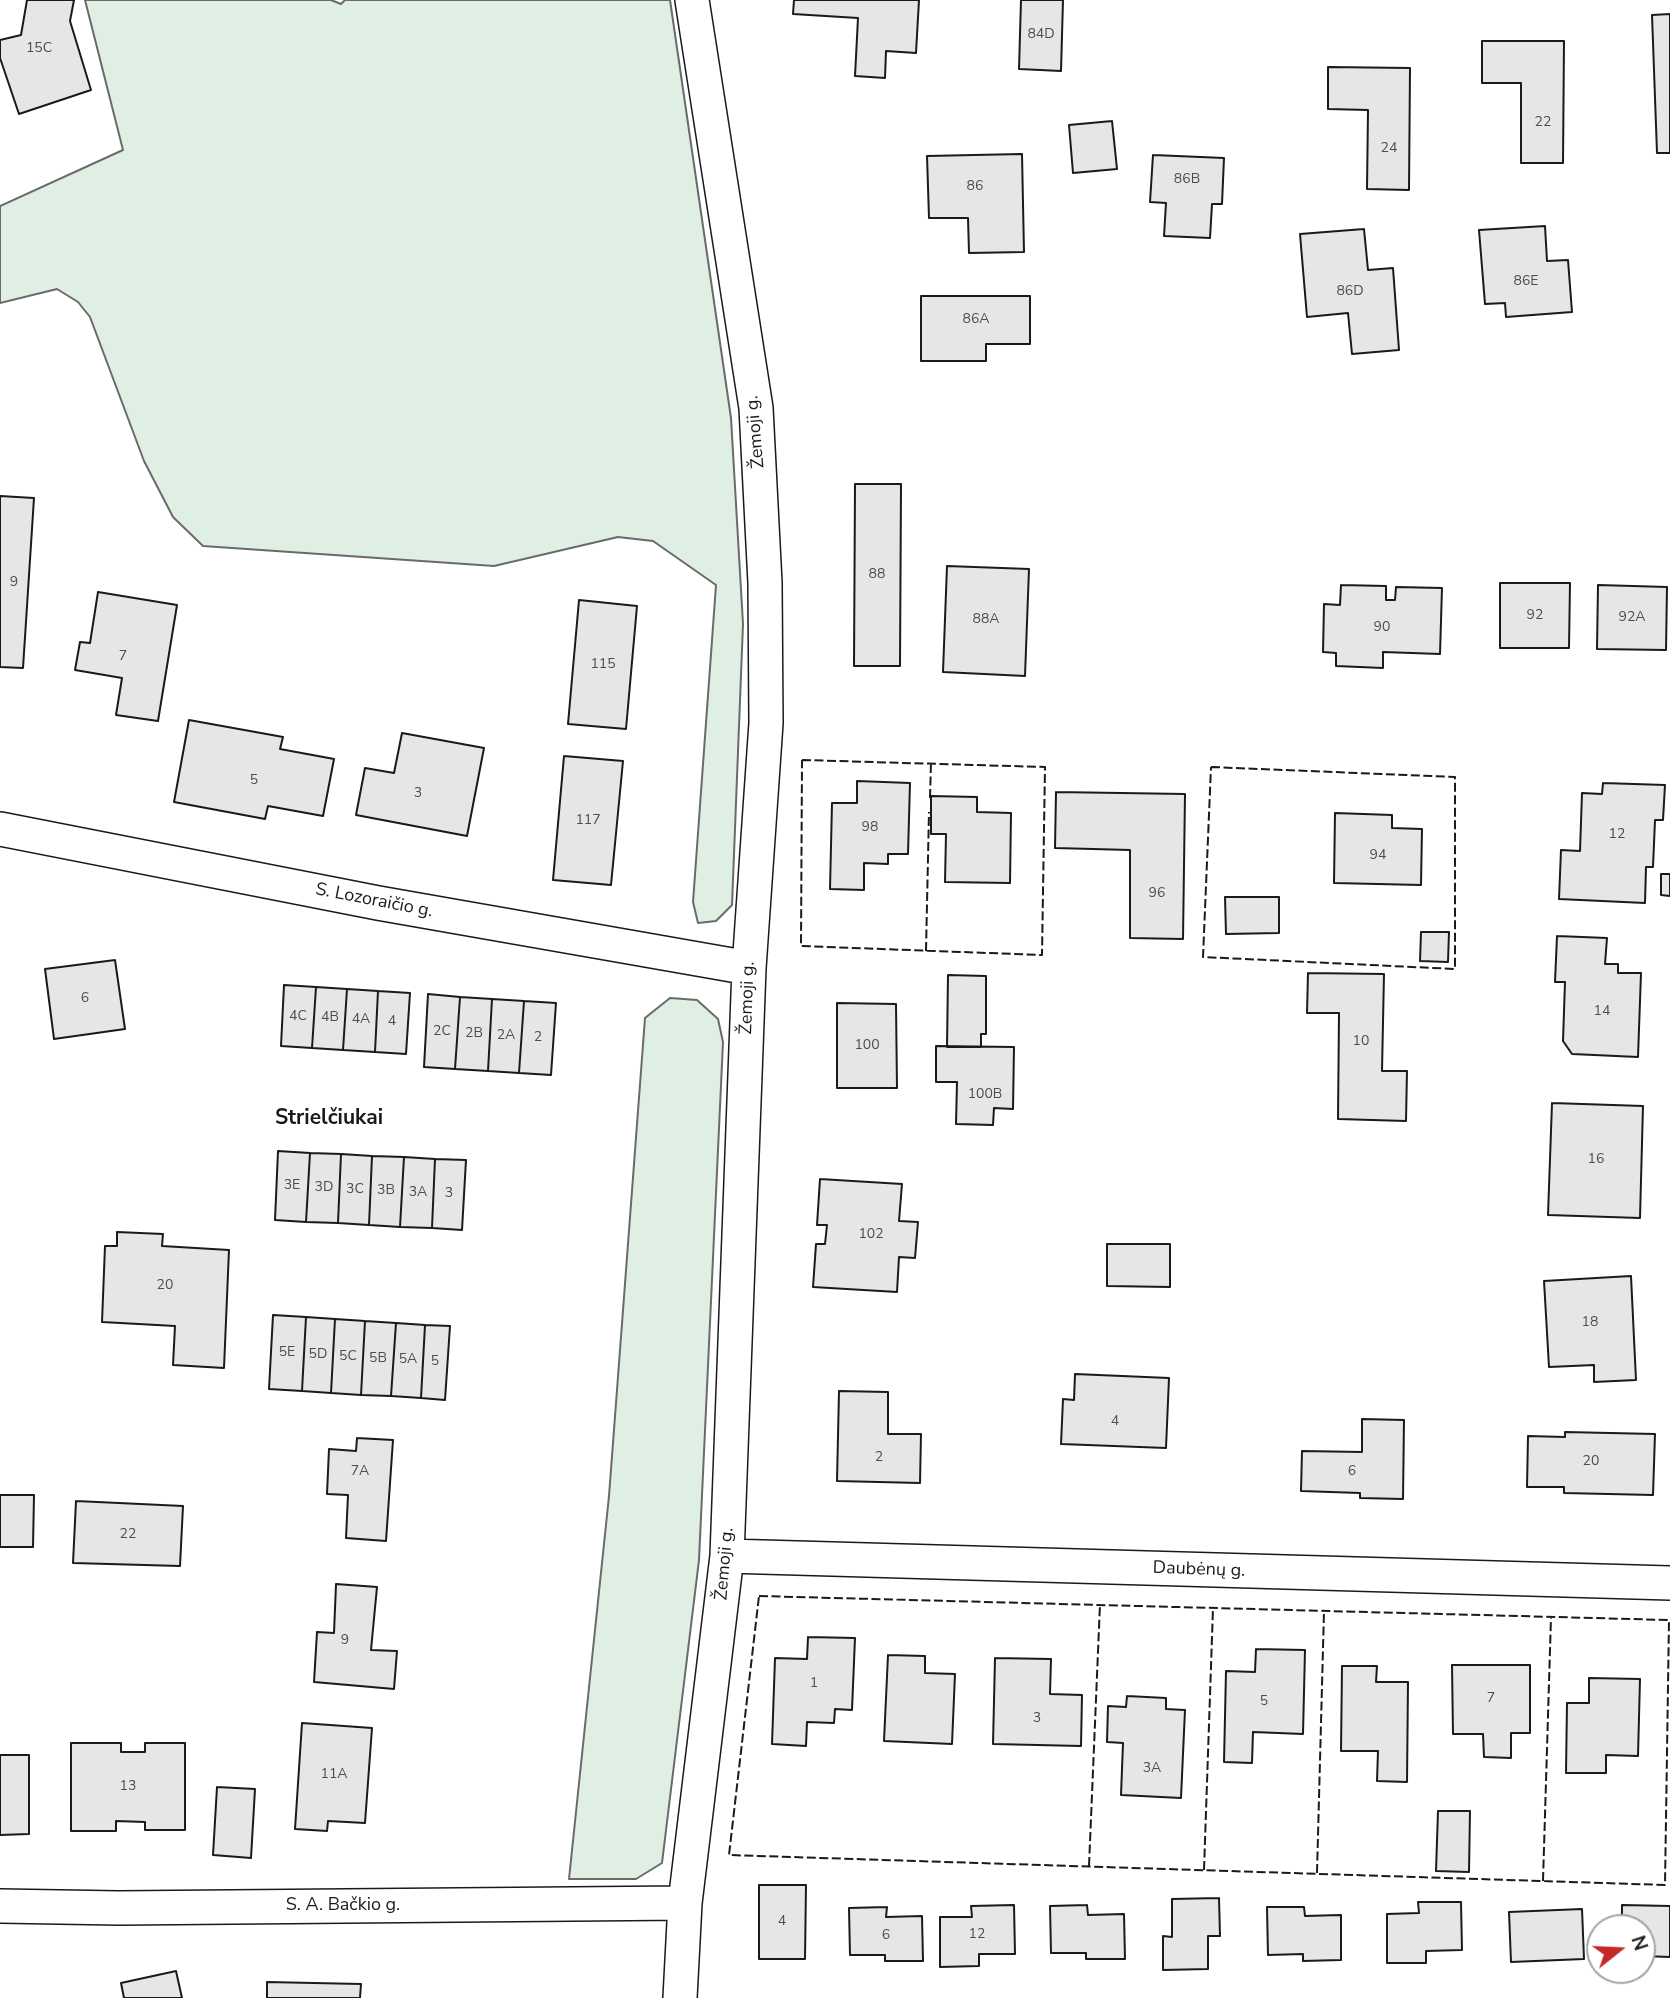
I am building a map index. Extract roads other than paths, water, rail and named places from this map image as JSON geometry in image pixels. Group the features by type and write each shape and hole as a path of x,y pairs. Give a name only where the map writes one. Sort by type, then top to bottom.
{"street":[{"name":"Žemoji g.","path":"680,1998 685,1903 727,1556 749,968 766,723 765,583 756,408 692,0"},
{"name":"S. Lozoraičio g.","path":"0,829 378,903 749,968"},
{"name":"Daubėnų g.","path":"727,1556 1670,1583"},
{"name":"S. A. Bačkio g.","path":"0,1906 133,1908 685,1903"}],"district":[{"name":"Strielčiukai","path":"329,1119"}]}
